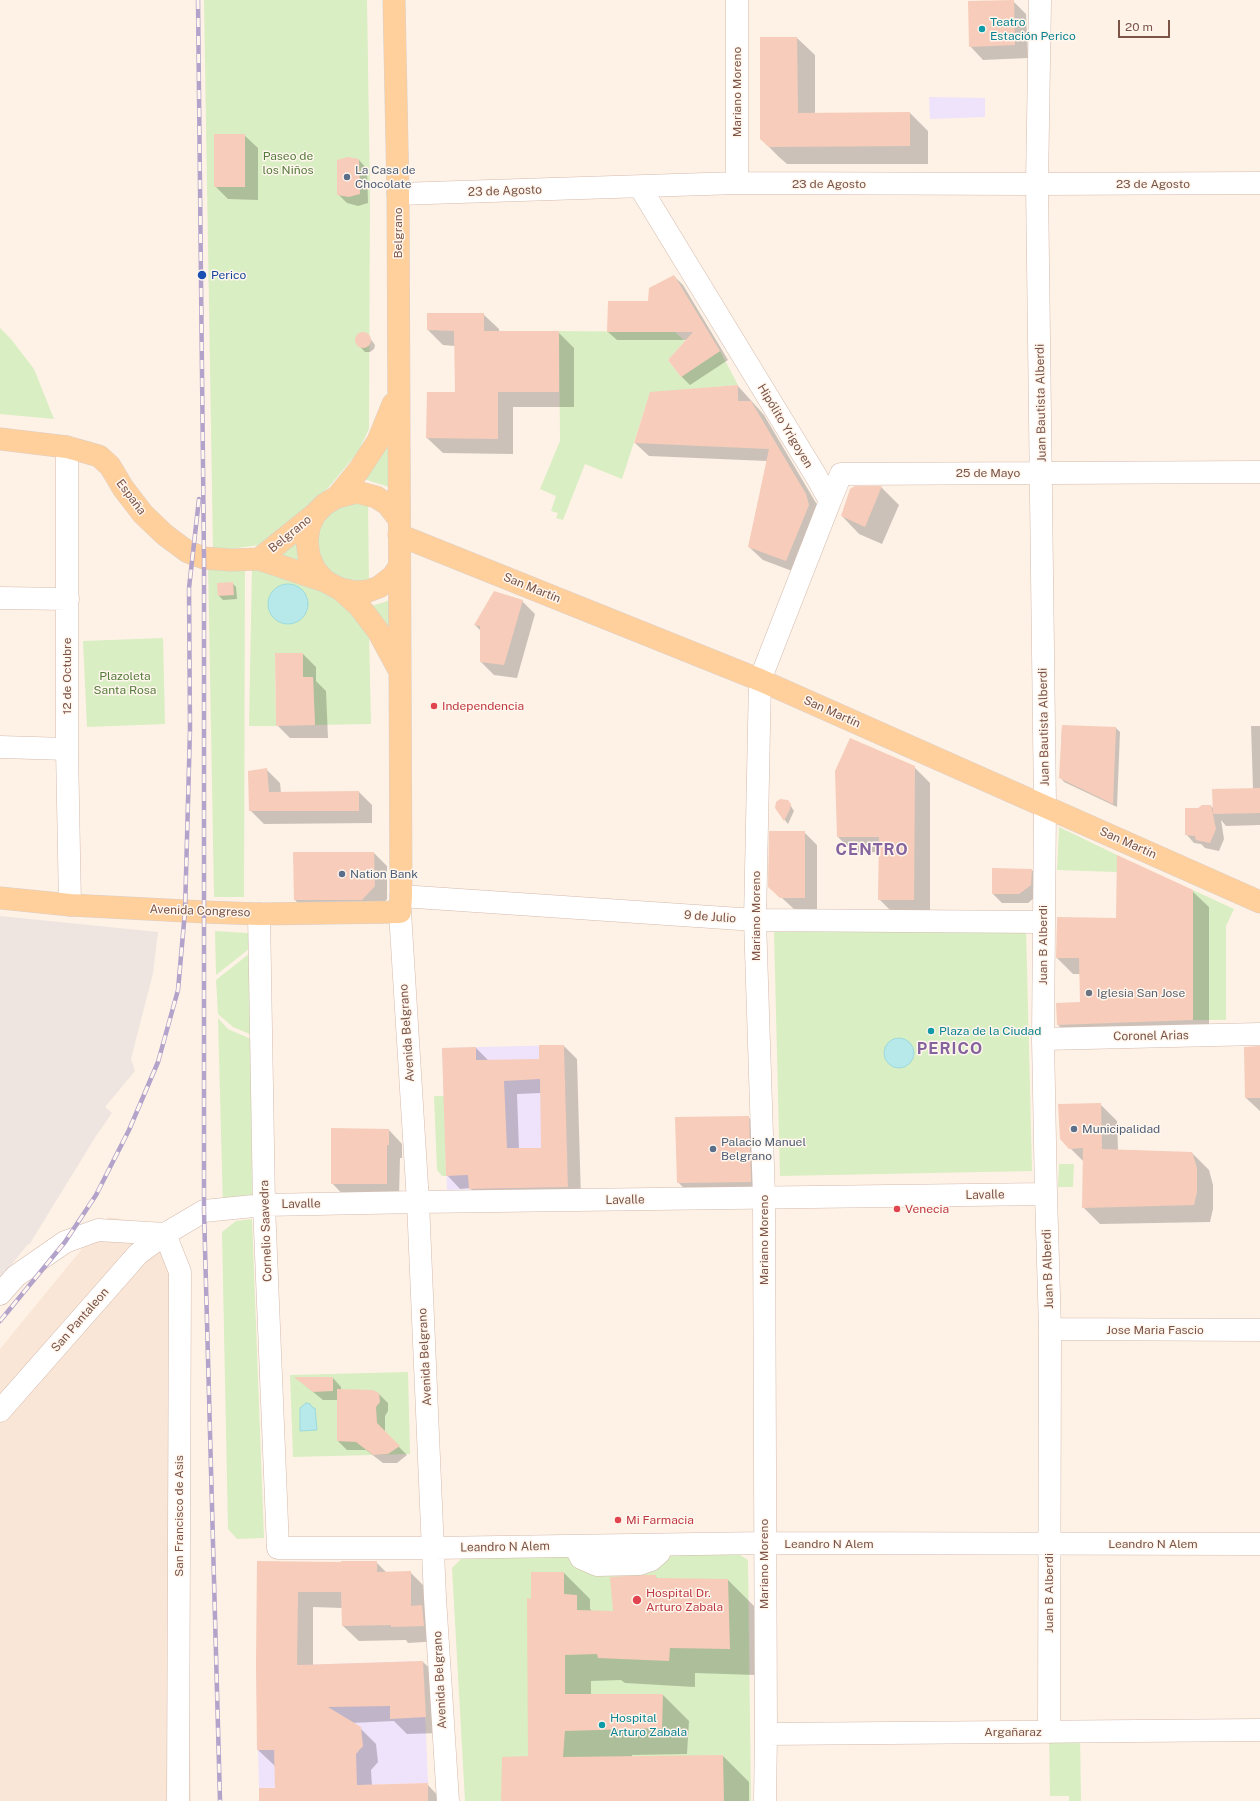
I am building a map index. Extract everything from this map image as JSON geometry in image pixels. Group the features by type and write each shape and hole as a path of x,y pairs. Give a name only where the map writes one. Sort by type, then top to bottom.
{"main road":[{"name":"Belgrano","path":"394,0 398,194 397,394 401,904"},
{"name":"Belgrano","path":"259,560 325,504 337,497 359,470 378,441 397,394"},
{"name":"España","path":"0,439 67,447 99,456 110,466 123,488 143,514 165,536 188,552 204,558 259,560"},
{"path":"337,497 357,492 376,497 387,504 398,526"},
{"path":"315,514 309,527 307,541 308,556 314,570 332,585 356,592 368,591 379,587 393,576 399,567"},
{"name":"San Martín","path":"398,526 760,680 1260,902"},
{"name":"Belgrano","path":"259,560 332,585 359,606 378,631 400,671"},
{"name":"Avenida Congreso","path":"0,898 70,905 259,914 401,904"}],"street":[{"name":"Mariano Moreno","path":"737,0 737,183"},
{"name":"Juan Bautista Alberdi","path":"1040,0 1037,184 1042,473 1045,806"},
{"name":"23 de Agosto","path":"398,194 737,183 1260,183"},
{"name":"Hipólito Yrigoyen","path":"640,187 830,501"},
{"name":"12 de Octubre","path":"67,447 67,749 70,905"},
{"name":"25 de Mayo","path":"816,476 841,474 1260,472"},
{"path":"760,680 841,474"},
{"path":"0,598 68,599"},
{"name":"Mariano Moreno","path":"760,680 755,920 764,1198 765,1801"},
{"path":"0,747 67,749"},
{"name":"Juan B Alberdi","path":"1045,806 1043,1039 1050,1329 1049,1732"},
{"name":"9 de Julio","path":"401,904 755,920 1043,922"},
{"name":"Avenida Belgrano","path":"401,904 418,1202 433,1548 448,1801"},
{"name":"Cornelio Saavedra","path":"259,914 264,1205 278,1548"},
{"name":"Coronel Arias","path":"1043,1039 1260,1034"},
{"name":"Lavalle","path":"204,1212 264,1205 1046,1194"},
{"name":"San Pantaleon","path":"0,1411 138,1254 165,1234 204,1212"},
{"path":"0,1294 16,1276 65,1242 98,1230 165,1234"},
{"name":"San Francisco de Asis","path":"165,1234 180,1272 178,1801"},
{"name":"Jose Maria Fascio","path":"1050,1329 1260,1330"},
{"name":"Leandro N Alem","path":"278,1548 433,1548 663,1544 1260,1544"},
{"name":"Argañaraz","path":"766,1734 1260,1730"}],"shaded area":[{"path":"929,97 985,98 985,117 930,119"},
{"path":"0,916 158,932 153,973 131,1059 135,1071 105,1107 112,1113 96,1136 29,1245 28,1244 0,1279"},
{"path":"564,1045 568,1187 447,1190 442,1048"},
{"path":"108,1217 141,1222 181,1247 191,1801 0,1801 0,1349"},
{"path":"423,1661 428,1783 259,1788 256,1664 297,1665"}],"green space":[{"name":"Paseo de los Niños","path":"204,0 367,0 370,194 369,429 358,452 329,487 268,544 213,551"},
{"path":"0,328 11,339 34,369 54,419 0,414"},
{"path":"559,331 675,332 685,341 668,360 681,377 720,351 738,385 650,393 622,479 585,464 563,520 556,518 558,513 551,511 556,496 540,489 560,441"},
{"path":"392,436 395,489 364,479"},
{"path":"368,498 369,587 326,577 311,534 326,508"},
{"path":"298,539 304,568 273,556"},
{"path":"208,563 245,564 244,897 214,897"},
{"path":"252,565 336,593 369,632 371,724 315,725 313,677 303,677 303,653 275,653 276,726 249,726"},
{"path":"394,598 392,638 370,606"},
{"name":"Plazoleta Santa Rosa","path":"163,638 165,724 87,727 83,641"},
{"path":"1059,827 1117,855 1117,872 1057,870"},
{"path":"1193,890 1234,909 1226,926 1226,1020 1193,1020"},
{"path":"1026,927 1032,1171 780,1176 774,932"},
{"path":"215,931 247,933 251,935 249,949 216,975"},
{"path":"250,953 252,1035 233,1027 218,1014 216,980"},
{"path":"218,1018 228,1029 251,1039 252,1197 223,1208"},
{"path":"434,1096 444,1096 446,1176 442,1176 437,1170"},
{"path":"1059,1164 1074,1164 1073,1187 1058,1187"},
{"path":"252,1219 264,1538 237,1539 228,1529 222,1232 236,1221"},
{"path":"408,1372 410,1454 293,1457 290,1375"},
{"path":"734,1551 748,1560 751,1801 465,1801 452,1568 464,1556"},
{"path":"1049,1732 1080,1732 1081,1801 1069,1801 1069,1796 1050,1796"}],"water":[{"path":"288,584 296,586 302,590 306,596 308,604 306,612 302,618 296,622 288,624 280,622 274,618 270,612 268,604 270,596 274,590 280,586"},
{"path":"899,1038 910,1042 914,1053 910,1064 899,1068 888,1064 884,1053 888,1042"},
{"path":"306,1403 315,1408 317,1430 300,1431 300,1408"}],"building":[{"path":"1014,0 1015,45 969,47 968,1"},
{"path":"760,37 797,37 798,113 910,112 910,146 769,147 760,139"},
{"path":"214,134 245,134 245,187 214,187"},
{"path":"348,157 359,159 360,194 349,197 337,195 337,160"},
{"path":"674,275 720,351 681,377 668,360 693,332 607,332 608,301 648,301 649,288"},
{"path":"427,313 484,313 484,331 559,331 559,392 498,392 498,439 426,438 427,392 455,392 454,331 427,330"},
{"path":"360,332 366,332 371,337 369,346 366,348 360,348 355,343 355,337"},
{"path":"738,385 738,401 751,401 806,494 809,505 786,561 748,547 769,449 634,443 650,392"},
{"path":"855,486 882,486 865,527 841,516 850,489"},
{"path":"233,582 234,595 218,596 217,583"},
{"path":"494,591 523,600 504,665 480,662 480,626 474,625"},
{"path":"275,653 303,653 303,677 313,677 315,725 276,726"},
{"path":"1062,725 1116,727 1113,804 1059,778"},
{"path":"850,738 915,766 914,900 878,900 879,837 837,837 835,771"},
{"path":"267,768 269,792 359,791 359,811 249,811 248,771"},
{"path":"1260,788 1260,813 1213,814 1212,789"},
{"path":"780,799 788,800 791,804 784,821 775,808 776,802"},
{"path":"1202,805 1211,805 1216,829 1210,843 1196,840 1195,836 1185,835 1185,808 1198,808"},
{"path":"769,831 805,831 805,898 780,898 768,887"},
{"path":"293,852 374,852 375,886 362,900 294,900"},
{"path":"1117,855 1193,890 1193,1020 1057,1025 1056,1003 1080,1002 1079,958 1056,958 1057,917 1116,918"},
{"path":"992,868 1032,869 1031,885 1019,894 992,894"},
{"path":"539,1045 564,1045 568,1187 469,1189 468,1175 446,1176 442,1048 476,1047 476,1060 539,1059","holes":["540,1079 541,1148 507,1148 504,1081"]},
{"path":"1260,1046 1260,1098 1245,1098 1244,1047"},
{"path":"1101,1103 1102,1149 1192,1152 1197,1168 1197,1192 1194,1205 1082,1208 1083,1148 1069,1149 1060,1139 1058,1104"},
{"name":"Palacio Manuel Belgrano","path":"749,1116 751,1182 677,1183 675,1117"},
{"path":"331,1128 389,1129 389,1145 387,1145 387,1184 331,1184"},
{"path":"294,1377 333,1377 333,1391 313,1392"},
{"path":"337,1389 373,1390 379,1393 380,1402 376,1407 377,1423 400,1446 388,1454 373,1455 356,1442 337,1441"},
{"path":"257,1561 377,1561 377,1572 411,1571 411,1606 422,1605 424,1626 342,1626 341,1592 298,1592 297,1665 423,1661 426,1717 390,1719 390,1706 328,1707 361,1727 363,1746 356,1754 357,1785 428,1783 428,1801 259,1801 259,1788 275,1788 274,1750 257,1750"},
{"path":"531,1572 564,1572 564,1594 577,1595 577,1610 613,1611 610,1577 656,1575 656,1578 728,1579 730,1649 670,1648 669,1661 598,1658 597,1654 565,1655 565,1694 663,1694 662,1728 565,1731 563,1757 723,1755 724,1801 501,1801 502,1757 528,1756 527,1598 531,1599"}],"railway":[{"path":"198,0 204,558 204,1211 220,1801"},
{"path":"0,1321 65,1242 96,1195 129,1130 158,1062 178,990 185,911 190,729 189,588 199,499"}],"place":[{"name":"Teatro Estación Perico","path":"982,29"},
{"name":"La Casa de Chocolate","path":"347,177"},
{"name":"Perico","path":"202,275"},
{"name":"Independencia","path":"434,706"},
{"name":"Nation Bank","path":"342,874"},
{"name":"Iglesia San Jose","path":"1089,993"},
{"name":"Plaza de la Ciudad","path":"931,1031"},
{"name":"Municipalidad","path":"1074,1129"},
{"name":"Palacio Manuel Belgrano","path":"713,1149"},
{"name":"Venecia","path":"897,1209"},
{"name":"Mi Farmacia","path":"618,1520"},
{"name":"Hospital Dr. Arturo Zabala","path":"637,1600"},
{"name":"Hospital Arturo Zabala","path":"602,1725"}],"district":[{"name":"CENTRO","path":"872,850"},
{"name":"PERICO","path":"950,1049"}]}
